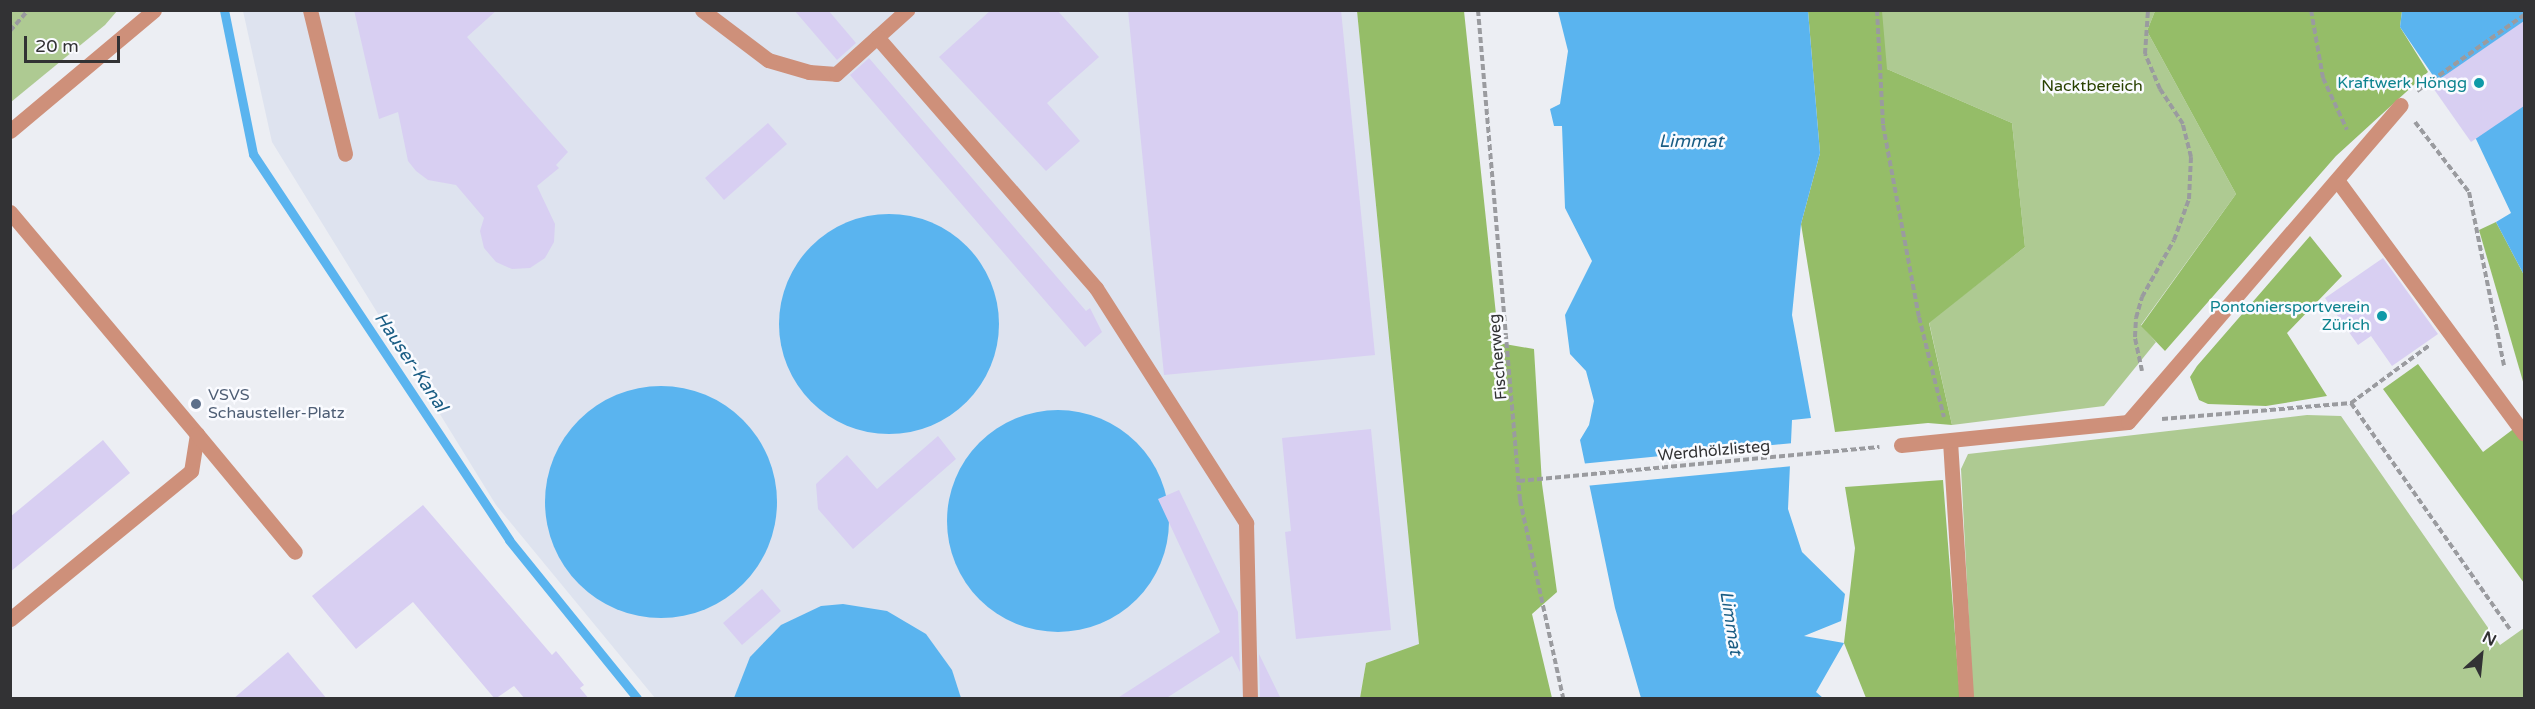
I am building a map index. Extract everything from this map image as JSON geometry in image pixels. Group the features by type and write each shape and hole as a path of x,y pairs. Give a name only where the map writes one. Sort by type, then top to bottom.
{"lane":[{"path":"10,131 154,10"},
{"path":"310,10 345,154"},
{"path":"702,10 768,60 809,72 836,74 907,10"},
{"path":"877,37 1096,288 1246,523 1250,699"},
{"path":"1901,445 2128,422 2402,105"},
{"path":"2337,180 2524,434"},
{"path":"10,212 295,552"},
{"path":"10,619 191,471 197,434"},
{"path":"1950,441 1966,699"}],"path":[{"path":"10,31 28,10"},
{"name":"Fischerweg","path":"1478,10 1519,481 1551,652 1563,699"},
{"path":"1877,10 1885,136 1919,317 1950,441"},
{"path":"2147,398 2135,337 2136,318 2142,297 2174,240 2189,199 2191,157 2183,124 2160,89 2145,54 2148,10"},
{"path":"2311,10 2323,78 2359,152"},
{"path":"2505,371 2469,192 2402,105 2431,79 2524,15"},
{"path":"2128,422 2351,403 2418,354"},
{"path":"2351,403 2510,630"},
{"name":"Werdhölzlisteg","path":"1519,481 1901,445"}],"shaded area":[{"path":"243,11 1357,11 1419,645 1366,663 1360,698 655,698 496,505 272,142"}],"green space":[{"path":"11,10 117,11 105,25 11,102"},
{"path":"1357,11 1464,11 1499,343 1534,349 1542,484 1557,592 1532,614 1552,698 1360,698 1366,663 1419,644"},
{"path":"1808,11 1882,11 1887,69 2012,123 2025,247 1929,323 1952,425 1928,423 1835,432 1801,224 1820,153"},
{"name":"Nacktbereich","path":"1843,11 2155,11 2147,31 2236,194 2141,325 2156,342 2104,406 1952,425 1929,322 2025,247 2012,123 1887,69"},
{"path":"2155,11 2402,11 2400,27 2428,72 2336,156 2165,351 2141,326 2236,194 2147,31"},
{"path":"2496,222 2524,275 2524,385 2479,230"},
{"path":"2310,236 2342,276 2287,333 2327,396 2266,406 2208,404 2199,400 2190,377 2197,366"},
{"path":"2418,364 2483,452 2524,421 2524,583 2383,389"},
{"path":"2307,415 2341,416 2500,645 2524,628 2524,698 1973,698 1961,469 1968,454"},
{"path":"1943,480 1960,698 1866,698 1844,643 1855,548 1845,487"}],"water":[{"name":"Limmat","path":"1558,11 1808,11 1820,153 1801,224 1792,315 1811,418 1792,420 1788,509 1802,552 1845,594 1841,621 1804,636 1844,643 1816,692 1823,698 1641,698 1615,608 1580,440 1589,425 1594,401 1586,371 1570,354 1565,315 1592,261 1565,208 1562,126 1554,126 1550,109 1560,104 1568,51"},
{"path":"2402,11 2524,11 2524,275 2496,222 2511,213 2476,139 2400,27"},
{"path":"878,214 900,214 931,222 950,232 967,246 981,263 991,282 997,302 999,324 997,346 991,366 981,385 967,402 950,416 921,430 900,434 878,434 857,430 837,421 819,409 804,394 783,356 779,335 779,313 783,292 792,272 804,254 819,239 857,218"},
{"path":"661,386 695,391 705,395 725,406 743,420 757,438 768,458 772,468 777,502 772,536 768,546 757,566 743,584 725,598 705,609 695,613 661,618 627,613 617,609 597,598 579,584 565,566 554,546 550,536 545,502 550,468 554,458 565,438 579,420 597,406 617,395 627,391"},
{"path":"1047,410 1069,410 1101,418 1120,428 1137,442 1151,459 1161,478 1167,499 1169,521 1167,543 1161,564 1151,583 1137,600 1120,614 1090,628 1069,632 1047,632 1026,628 1005,619 987,607 972,592 960,574 951,553 947,532 947,510 951,489 960,468 972,450 987,435 1005,423 1026,414"},
{"path":"843,604 887,611 926,634 952,670 961,698 734,698 750,657 781,625 821,606"}],"pier":[{"path":"1794,443 1793,466 1585,486 1580,464"}],"building":[{"path":"354,10 497,10 467,37 568,152 556,165 559,168 537,186 555,224 554,242 545,258 530,268 512,269 496,262 484,248 480,231 484,218 456,185 428,180 408,161 398,112 379,119"},
{"path":"794,10 828,10 856,43 837,60"},
{"path":"991,10 1057,10 1099,57 1047,103 1080,141 1046,171 939,57"},
{"path":"1128,10 1341,10 1375,355 1164,375"},
{"name":"Kraftwerk Höngg","path":"2524,21 2524,106 2471,142 2431,85"},
{"path":"869,58 1086,311 1090,308 1102,332 1085,347 850,75"},
{"path":"768,123 787,144 724,200 705,178"},
{"name":"Pontoniersportverein Zürich","path":"2383,258 2438,334 2392,366 2371,336 2358,345 2325,298"},
{"path":"1371,429 1391,630 1296,639 1285,532 1291,531 1282,438"},
{"path":"938,436 956,459 853,549 818,509 816,484 847,455 877,489"},
{"path":"103,440 130,473 10,572 10,517"},
{"path":"1179,490 1238,612 1240,672 1232,656 1165,699 1116,699 1220,632 1158,499"},
{"path":"423,505 552,655 556,651 584,685 580,688 589,699 525,699 514,686 495,699 413,602 356,649 312,596"},
{"path":"762,589 781,611 742,645 723,623"},
{"path":"288,652 327,699 233,699"},
{"path":"1259,654 1281,699 1260,699"}],"waterway":[{"name":"Hauser-Kanal","path":"224,10 253,154 509,540 637,698"}],"place":[{"name":"Kraftwerk Höngg","path":"2479,83"},
{"name":"Pontoniersportverein Zürich","path":"2382,316"},
{"name":"VSVS Schausteller-Platz","path":"196,404"}]}
